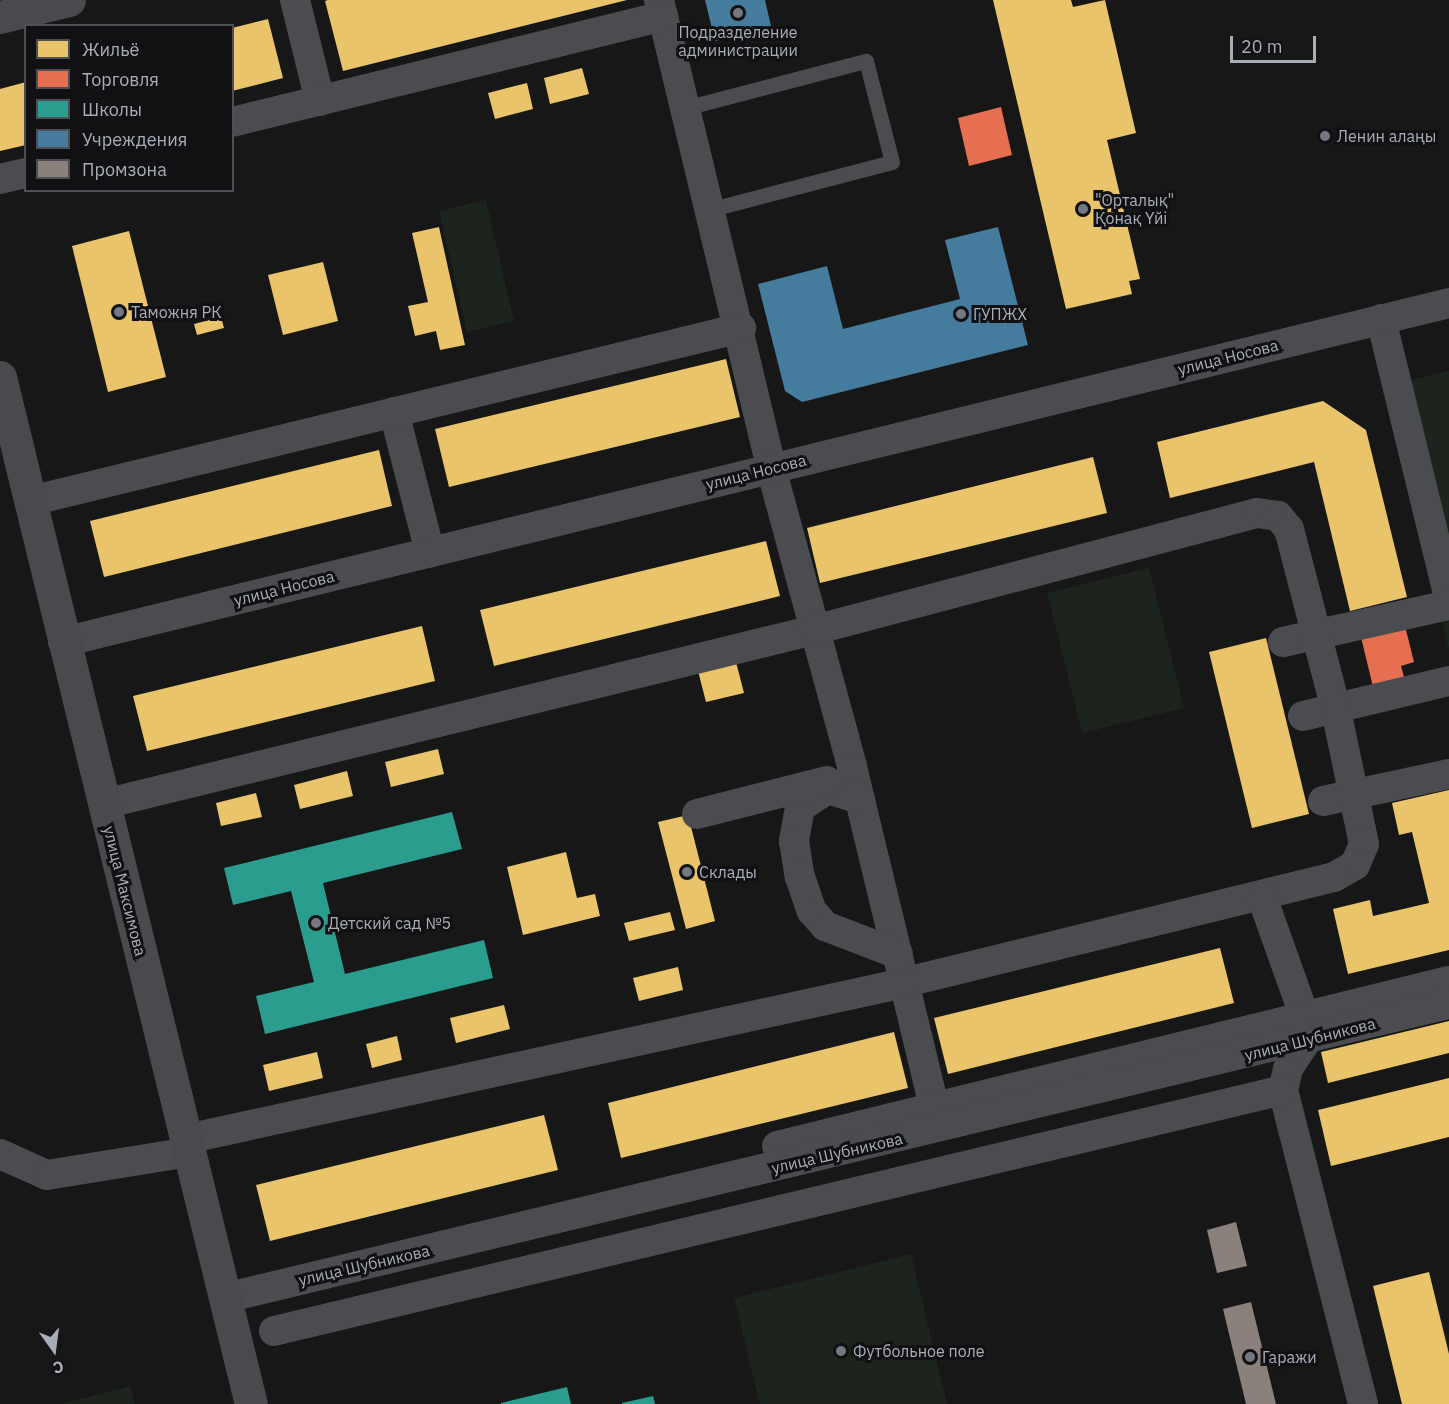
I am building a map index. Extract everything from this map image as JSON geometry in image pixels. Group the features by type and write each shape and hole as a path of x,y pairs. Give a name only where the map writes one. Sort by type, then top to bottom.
{"street":[{"path":"0,17 69,0"},
{"path":"295,0 320,100"},
{"path":"234,122 661,8 741,328 771,468 852,767 937,1118 259,1272"},
{"path":"0,179 24,173"},
{"name":"улица Носова","path":"63,642 1449,303"},
{"path":"1381,319 1449,599"},
{"path":"30,501 741,328"},
{"name":"улица Максимова","path":"0,377 251,1404"},
{"path":"394,412 430,552"},
{"path":"0,1154 47,1175 188,1146 904,983 1262,897 1334,878 1355,865 1364,844 1356,794 1336,710 1289,529 1278,516 1257,513 814,630 105,804"},
{"path":"1283,642 1449,605"},
{"path":"1303,716 1336,710 1449,681"},
{"path":"697,814 840,778 852,767"},
{"path":"1323,801 1449,774"},
{"path":"860,799 828,789 800,807 794,842 800,877 812,911 825,926 898,954"},
{"path":"1262,897 1305,1028 1288,1069 1283,1090 1363,1404"},
{"path":"1305,1028 1449,981"},
{"name":"улица Шубникова","path":"225,1298 937,1118 1305,1028 1449,1004"},
{"path":"274,1331 1283,1090"}],"lane":[{"path":"685,108 866,61 884,129 892,162 711,209"}],"shaded area":[{"path":"486,200 514,321 467,332 439,211"},
{"path":"1449,371 1449,650 1384,386"},
{"path":"1149,568 1184,708 1082,733 1047,593"},
{"name":"Футбольное поле","path":"911,1254 947,1404 760,1404 734,1298"},
{"path":"130,1386 135,1404 62,1404"}],"building: Жильё":[{"path":"328,0 627,0 343,71 325,1"},
{"name":"\"Орталық\" Қонақ Үйі","path":"993,0 1071,0 1073,7 1105,0 1136,133 1107,140 1140,279 1129,281 1132,294 1066,309"},
{"path":"268,19 283,78 234,90 234,28"},
{"path":"582,68 589,94 550,104 544,78"},
{"path":"24,83 24,145 0,151 0,89"},
{"path":"527,83 533,109 495,119 488,93"},
{"path":"439,227 465,345 440,350 436,331 415,336 408,306 428,302 412,233"},
{"name":"Таможня РК","path":"129,231 166,377 108,392 72,246"},
{"path":"323,262 338,321 283,335 268,275"},
{"path":"221,317 224,328 197,335 194,324"},
{"path":"726,359 740,417 449,487 435,429"},
{"path":"1323,401 1366,430 1407,597 1350,611 1314,462 1170,498 1157,442"},
{"path":"379,450 392,506 104,577 90,521"},
{"path":"1093,457 1107,513 820,583 807,528"},
{"path":"766,541 780,596 494,666 480,610"},
{"path":"422,626 435,681 147,751 133,696"},
{"path":"1266,638 1309,814 1252,828 1209,652"},
{"path":"736,662 744,693 706,702 698,671"},
{"path":"438,749 444,774 391,787 385,762"},
{"path":"347,771 353,796 300,809 294,785"},
{"path":"1449,790 1449,950 1348,974 1333,909 1370,900 1373,916 1429,903 1412,832 1399,835 1392,803"},
{"path":"256,793 262,817 221,826 216,803"},
{"name":"Склады","path":"688,815 715,921 686,929 658,822"},
{"path":"566,852 577,898 595,894 600,916 523,935 507,867"},
{"path":"670,912 675,930 629,941 624,923"},
{"path":"1220,948 1234,1003 948,1074 934,1018"},
{"path":"678,967 683,990 639,1001 633,978"},
{"path":"504,1005 510,1029 456,1043 450,1018"},
{"path":"1449,1021 1449,1053 1328,1083 1321,1052"},
{"path":"894,1032 908,1088 621,1158 608,1103"},
{"path":"397,1036 402,1060 372,1068 366,1044"},
{"path":"317,1052 323,1078 269,1091 263,1065"},
{"path":"1449,1078 1449,1137 1331,1166 1318,1110"},
{"path":"544,1115 558,1170 270,1241 256,1185"},
{"path":"1429,1272 1449,1354 1449,1404 1402,1404 1373,1286"}],"building: Торговля":[{"path":"1001,107 1012,155 969,166 958,118"},
{"path":"1404,622 1414,662 1401,666 1406,684 1374,691 1360,633"}],"building: Школы":[{"name":"Детский сад №5","path":"452,812 462,849 323,883 345,974 484,940 493,978 265,1034 256,996 314,982 291,891 233,905 224,868"},
{"path":"567,1387 571,1404 501,1404 501,1403"},
{"path":"653,1396 655,1404 622,1404 622,1403"}],"building: Учреждения":[{"name":"Подразделение администрации","path":"705,0 765,0 771,26 715,41"},
{"name":"ГУПЖХ","path":"998,227 1028,345 802,402 785,391 758,284 827,266 843,329 960,299 945,240"}],"building: Промзона":[{"path":"1236,1222 1247,1266 1217,1273 1207,1230"},
{"name":"Гаражи","path":"1251,1302 1276,1404 1246,1404 1223,1309"}],"place":[{"name":"Подразделение администрации","path":"738,13"},
{"name":"Ленин алаңы","path":"1325,136"},
{"name":"\"Орталық\" Қонақ Үйі","path":"1083,209"},
{"name":"Таможня РК","path":"119,312"},
{"name":"ГУПЖХ","path":"961,314"},
{"name":"Склады","path":"687,872"},
{"name":"Детский сад №5","path":"316,923"},
{"name":"Футбольное поле","path":"841,1351"},
{"name":"Гаражи","path":"1250,1357"}]}
